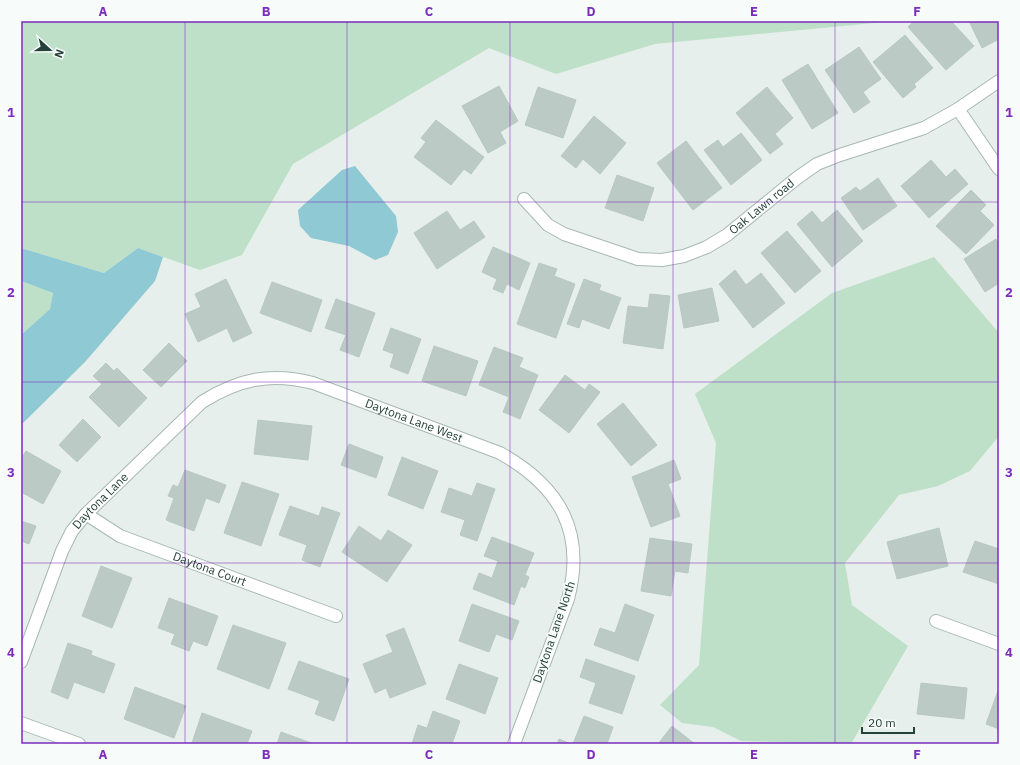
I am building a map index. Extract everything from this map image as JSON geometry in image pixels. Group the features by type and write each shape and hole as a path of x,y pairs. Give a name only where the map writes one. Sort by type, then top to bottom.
{"street":[{"name":"Oak Lawn road","path":"524,199 548,225 564,234 638,259 662,260 684,256 707,247 727,235 797,178 817,164 840,154 924,128 958,108 999,80"},
{"path":"958,108 999,169"},
{"name":"Daytona Lane West","path":"237,385 258,379 298,379 500,453 520,464 539,480 554,498 566,518"},
{"name":"Daytona Lane","path":"21,662 62,551 72,531 86,514 202,402 220,391 237,385"},
{"name":"Daytona Court","path":"86,514 120,536 336,616"},
{"name":"Daytona Lane North","path":"514,744 568,599 572,582 574,562 572,539 566,518"},
{"path":"936,621 999,644"},
{"path":"21,723 79,744"}],"green space":[{"path":"21,21 895,21 655,44 556,74 489,48 293,164 242,255 200,270 138,248 104,273 21,248"},
{"path":"934,257 999,333 999,436 970,471 938,486 899,495 845,563 852,605 908,646 851,744 741,741 713,727 682,723 660,705 699,665 716,443 695,394 832,293"},
{"path":"21,281 53,293 50,309 21,335"}],"water":[{"path":"355,166 396,216 398,232 388,255 375,260 349,246 311,238 300,226 298,210 342,170"},
{"path":"21,248 104,273 138,248 163,257 155,281 85,362 21,425 21,335 50,309 53,293 21,281"}],"building":[{"path":"914,21 951,21 974,46 946,70 908,27"},
{"path":"969,21 999,21 999,33 997,34 999,39 982,48"},
{"path":"905,35 933,68 914,84 916,87 903,98 873,62"},
{"path":"859,47 881,79 863,92 870,102 854,113 825,70"},
{"path":"808,64 838,113 812,129 782,80"},
{"path":"499,86 518,121 500,132 506,143 488,153 462,106"},
{"path":"538,87 576,100 563,138 525,125"},
{"path":"767,87 793,118 775,134 783,144 770,154 736,113"},
{"path":"594,116 626,143 600,174 583,159 576,168 561,156"},
{"path":"436,120 484,157 471,174 464,169 451,185 414,157 426,142 421,138"},
{"path":"741,133 762,160 731,185 704,150 718,140 723,147"},
{"path":"686,141 722,188 693,210 657,163"},
{"path":"931,160 946,177 955,169 968,184 929,218 901,186"},
{"path":"617,175 654,188 643,221 605,208"},
{"path":"878,178 897,206 863,230 841,198 856,187 860,191"},
{"path":"971,190 986,205 980,211 994,225 966,254 936,226"},
{"path":"837,210 863,241 832,267 797,224 812,211 822,223"},
{"path":"447,211 460,230 474,221 485,237 437,269 414,233"},
{"path":"787,231 821,271 795,293 761,253"},
{"path":"996,239 999,244 999,283 985,292 964,259"},
{"path":"493,247 530,263 519,290 507,284 503,293 493,289 497,279 482,272"},
{"path":"539,263 557,269 554,276 575,284 556,338 517,324"},
{"path":"735,270 746,285 761,273 785,303 753,328 719,284"},
{"path":"226,279 252,333 233,342 227,328 198,342 185,314 201,307 195,294"},
{"path":"584,279 601,285 599,290 621,298 609,329 582,319 579,328 567,324"},
{"path":"272,282 322,300 311,332 260,313"},
{"path":"712,288 719,321 684,328 678,295"},
{"path":"650,294 670,296 663,349 623,343 628,306 648,308"},
{"path":"336,299 375,313 359,357 340,350 346,335 325,328"},
{"path":"391,328 421,339 408,374 390,367 394,354 383,350"},
{"path":"169,343 187,361 161,387 143,370"},
{"path":"434,346 478,361 466,396 422,381"},
{"path":"494,347 523,358 519,367 538,375 520,419 503,412 509,397 479,385"},
{"path":"106,363 114,371 117,368 147,398 119,427 89,397 102,384 93,376"},
{"path":"565,375 585,390 589,384 600,392 569,433 539,410"},
{"path":"623,403 657,445 631,466 597,424"},
{"path":"83,419 101,437 77,462 59,445"},
{"path":"258,420 312,426 308,460 254,454"},
{"path":"349,444 383,457 376,478 341,465"},
{"path":"26,451 61,471 43,504 21,492 21,459"},
{"path":"402,457 438,471 423,509 388,495"},
{"path":"674,460 681,479 668,484 680,516 651,527 632,477"},
{"path":"185,470 226,485 219,503 206,498 194,531 166,520 174,498 168,496 173,485 178,487"},
{"path":"242,482 279,494 261,546 224,533"},
{"path":"477,483 495,489 477,541 460,535 465,520 441,512 449,488 472,496"},
{"path":"290,506 319,516 322,507 340,513 320,567 302,560 307,545 279,535"},
{"path":"21,521 36,526 29,544 21,541"},
{"path":"359,526 381,541 388,530 412,545 387,582 342,552"},
{"path":"939,528 948,566 897,579 887,542"},
{"path":"492,537 534,553 525,575 529,577 525,588 521,586 514,605 473,589 479,573 492,578 498,561 484,556"},
{"path":"650,538 692,544 688,573 675,571 671,596 641,591"},
{"path":"975,541 999,549 999,584 963,572"},
{"path":"101,566 132,578 112,628 82,616"},
{"path":"169,598 218,616 207,646 193,641 189,651 171,644 175,634 158,628"},
{"path":"472,604 519,621 512,640 496,634 489,652 459,641"},
{"path":"625,604 654,615 638,661 594,645 600,628 615,633"},
{"path":"233,625 286,643 269,689 217,669"},
{"path":"404,628 426,684 390,698 386,688 375,693 363,664 393,652 386,635"},
{"path":"68,643 92,651 91,655 115,664 104,693 74,682 68,699 51,692"},
{"path":"586,659 635,676 622,714 589,703 596,683 580,677"},
{"path":"299,661 349,679 334,721 315,714 320,701 288,689"},
{"path":"459,664 498,678 485,714 446,699"},
{"path":"921,683 967,688 964,719 917,714"},
{"path":"135,687 186,706 174,738 124,719"},
{"path":"999,688 999,729 986,724"},
{"path":"433,711 460,721 452,744 412,744 418,725 427,728"},
{"path":"202,713 252,731 247,744 192,743"},
{"path":"584,716 613,727 607,744 573,744"},
{"path":"672,726 695,744 658,744"},
{"path":"281,732 314,744 277,744"},
{"path":"559,739 571,744 557,744"}]}
